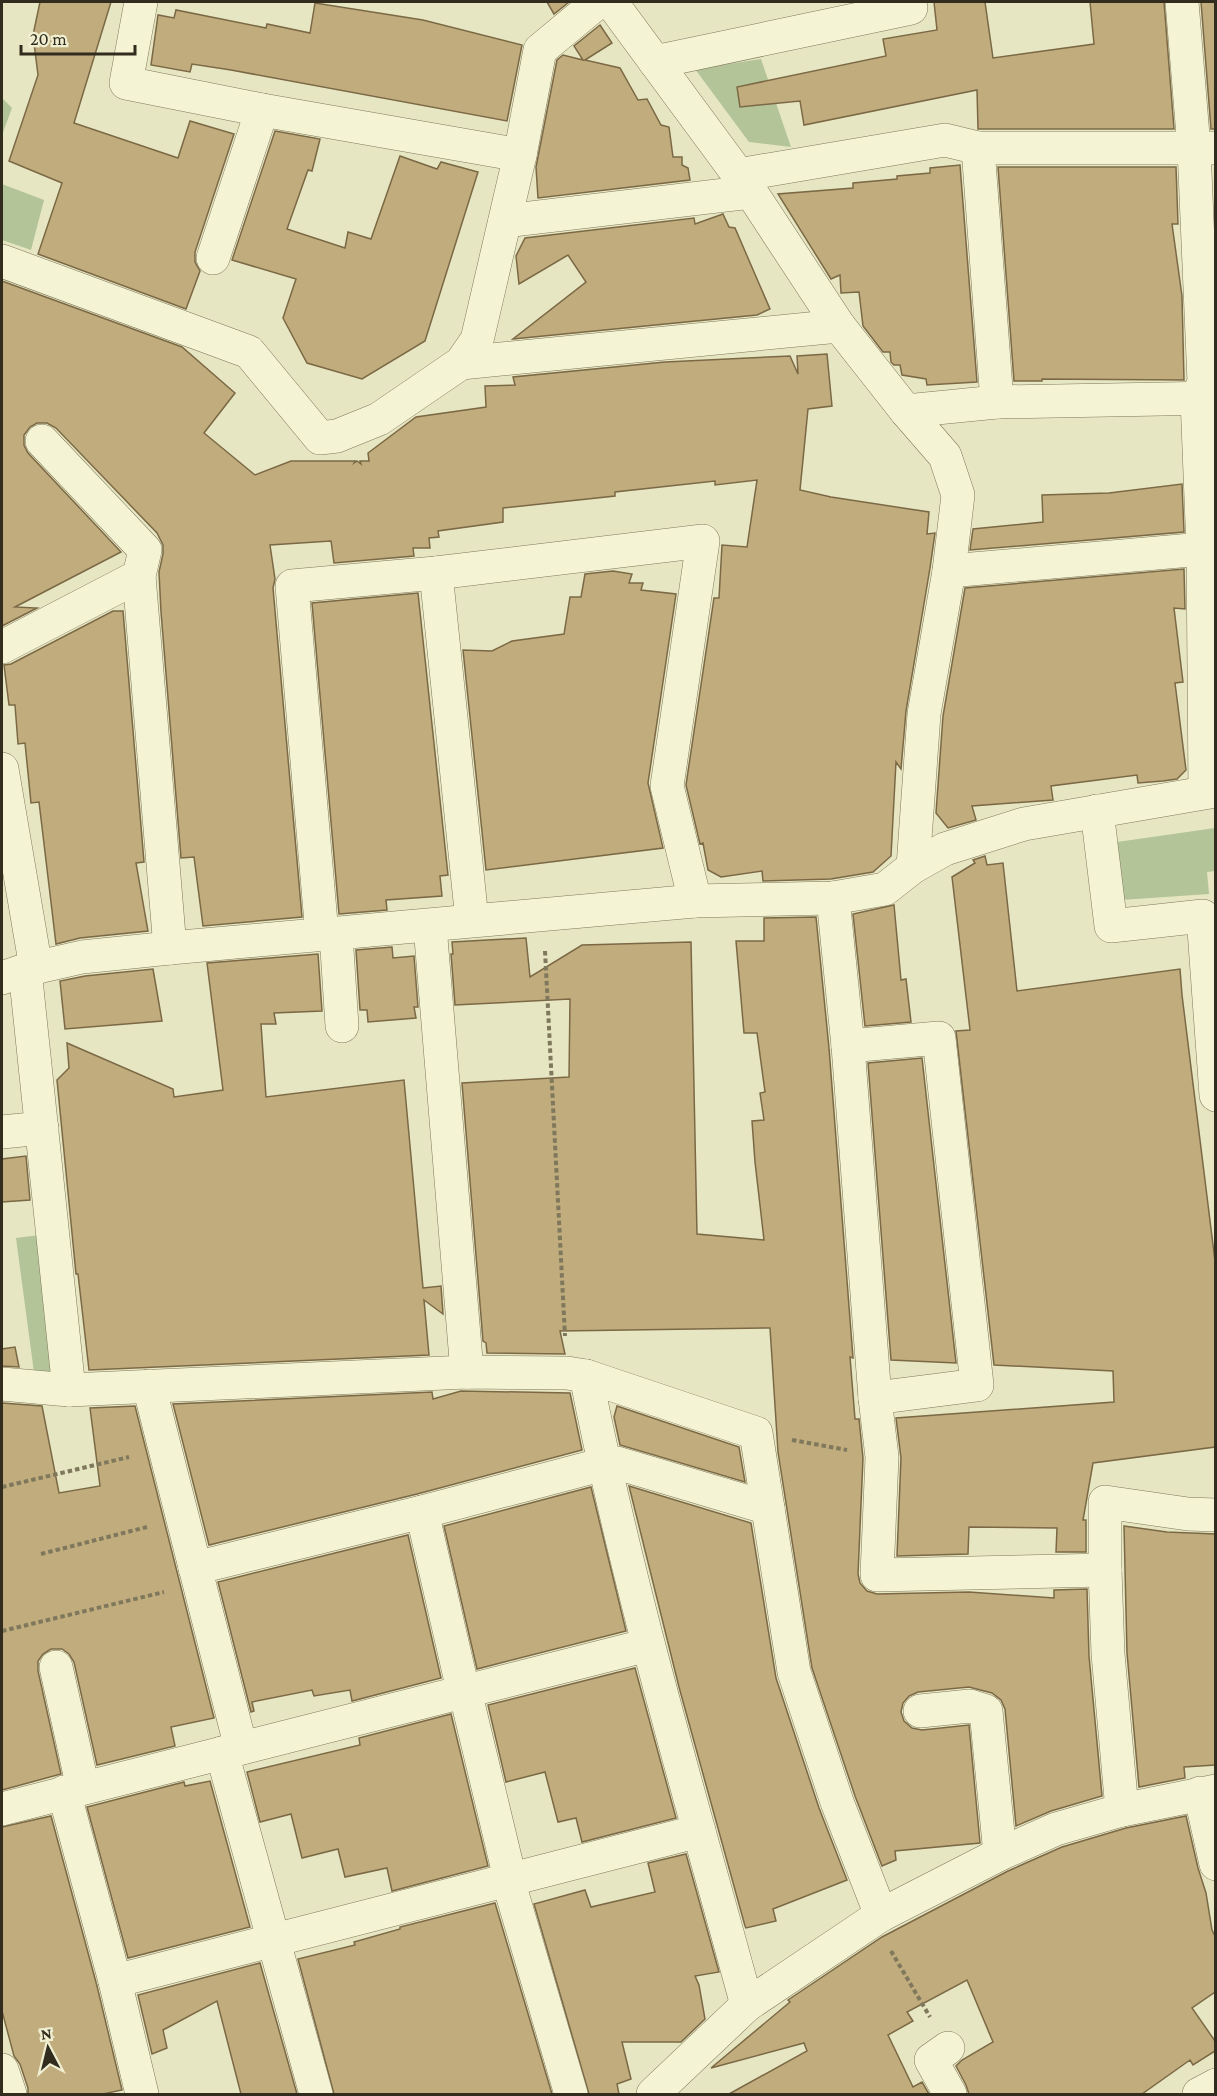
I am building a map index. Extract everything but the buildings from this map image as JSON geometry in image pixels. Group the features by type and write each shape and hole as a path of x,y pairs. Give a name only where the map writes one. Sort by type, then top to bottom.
{"street":[{"path":"141,2 126,83 262,110 520,155"},
{"path":"2,261 249,352 320,438 337,436 379,419 461,363 477,340 520,155 540,50 598,2"},
{"path":"611,2 744,183 839,326 945,456 958,495 949,571 924,714 913,867"},
{"path":"21,972 82,957 430,926 472,920 695,901 833,898 885,889 913,867 945,849 1024,824 1210,792 1203,549 1206,398 1204,382 1205,148 1182,2"},
{"path":"655,62 911,8"},
{"path":"213,258 262,110"},
{"path":"505,221 744,183 945,140 978,148 1205,148"},
{"path":"978,148 997,402"},
{"path":"461,363 839,326"},
{"path":"906,411 997,402 1206,398"},
{"path":"42,441 145,550 139,576 170,948"},
{"path":"342,1026 329,934 292,586 436,573 703,541 667,786 695,901"},
{"path":"949,571 1203,549"},
{"path":"436,573 472,920"},
{"path":"2,647 139,576"},
{"path":"2,769 21,972 42,1128 69,1390"},
{"path":"1097,811 1111,926 1203,916 1215,1095"},
{"path":"833,898 848,1046 875,1398 882,1457 877,1575 1105,1570"},
{"path":"430,926 467,1372"},
{"path":"848,1046 939,1038 977,1384 875,1398"},
{"path":"2,1132 42,1128"},
{"path":"2,1384 69,1390 467,1372 577,1375 756,1432 794,1672 877,1918"},
{"path":"577,1375 604,1464 648,1645 747,2005"},
{"path":"149,1386 197,1576 274,1941 316,2094"},
{"path":"197,1576 422,1512 604,1464 617,1463 768,1508"},
{"path":"1122,1810 1108,1654 1105,1502 1188,1514 1215,1515"},
{"path":"422,1512 507,1866 508,1880 571,2094"},
{"path":"2,1809 648,1645"},
{"path":"56,1667 73,1790 142,2094"},
{"path":"920,1711 970,1706 986,1711 1000,1854"},
{"path":"653,2094 689,2082 747,2005 877,1918 1000,1854 1056,1829 1122,1810 1208,1792 1215,1864"},
{"path":"115,1981 699,1832"},
{"path":"948,2048 932,2060 950,2094"},
{"path":"2,2070 10,2094"},
{"path":"1199,2094 1215,2085"}],"path":[{"path":"543,914 577,1375"},
{"path":"756,1432 882,1457"},
{"path":"2,1487 165,1448"},
{"path":"41,1554 182,1518"},
{"path":"2,1631 197,1576"},
{"path":"877,1918 948,2048"}],"green space":[{"path":"761,59 791,147 749,142 695,69"},
{"path":"2,98 12,108 2,135"},
{"path":"2,184 44,200 31,250 2,240"},
{"path":"1215,828 1215,871 1207,872 1209,894 1121,900 1117,842"},
{"path":"40,1235 55,1365 47,1378 35,1380 16,1238"}]}
